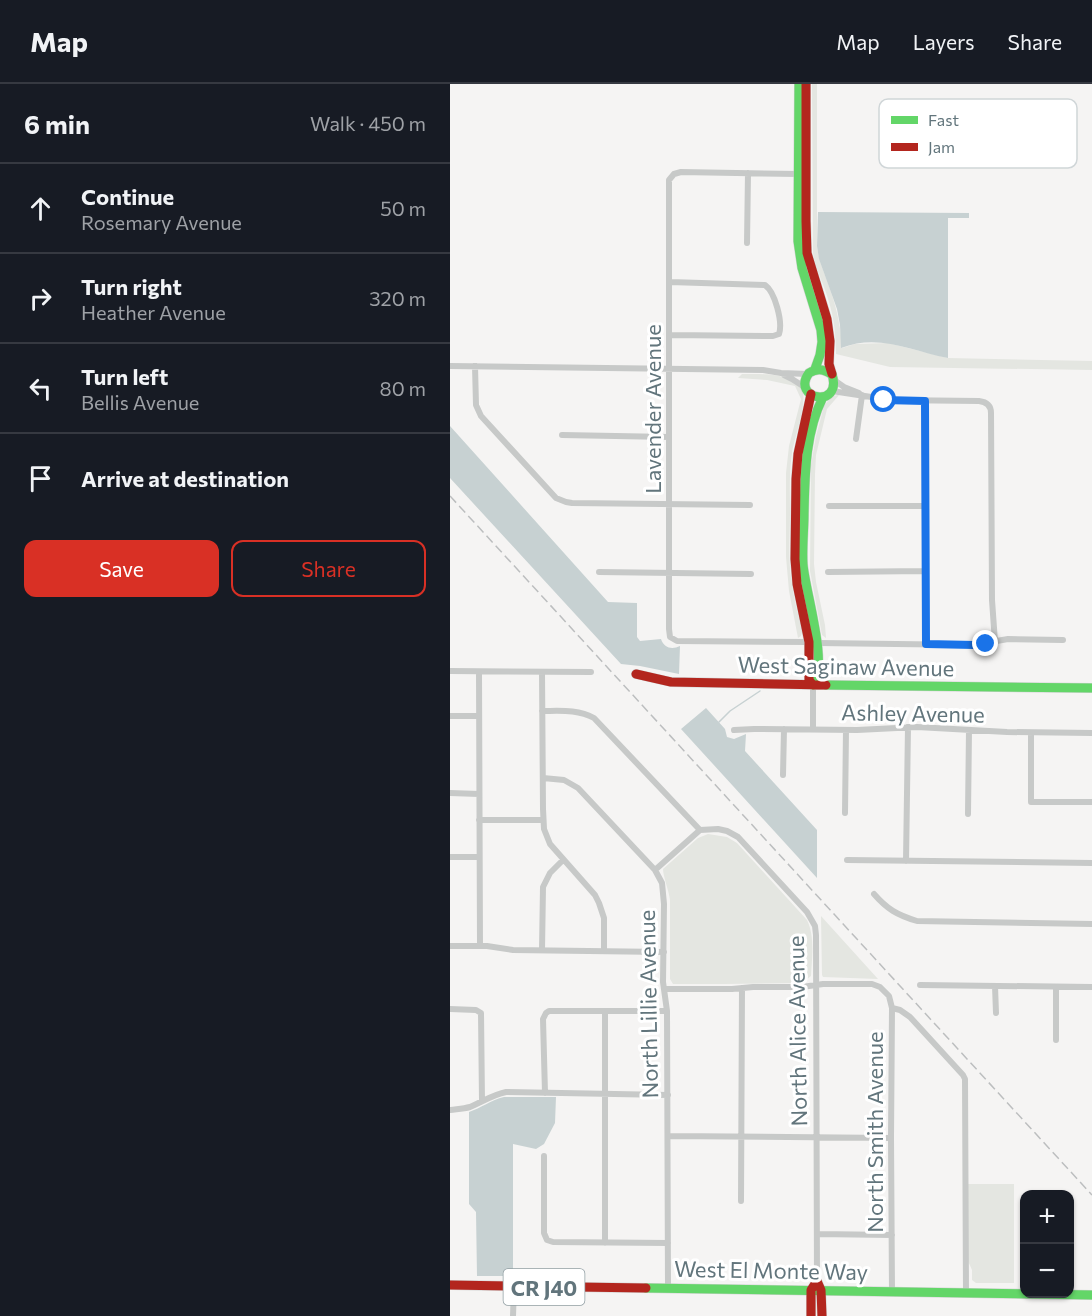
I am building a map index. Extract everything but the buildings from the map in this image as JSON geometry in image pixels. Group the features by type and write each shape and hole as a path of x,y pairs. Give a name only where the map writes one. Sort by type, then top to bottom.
{"street":[{"path":"798,84 799,252 818,315 821,333 821,352 805,381 808,391 798,454 795,559 797,584 813,643"},
{"path":"806,84 807,254 828,322 834,386 820,403 806,457 803,561 812,613 813,643 809,680 813,685 813,729"},
{"name":"Lavender Avenue","path":"748,173 681,172 674,174 669,180 670,637 677,641 813,643"},
{"path":"747,243 748,173 800,174 803,180 802,215 806,228"},
{"path":"670,282 765,285 769,288 779,316 780,331 773,336 670,335"},
{"path":"450,366 763,370 781,373 812,372 822,369 844,387 862,395"},
{"path":"475,366 476,405 481,416 556,498 572,503 750,505"},
{"path":"781,373 817,397 827,394 862,395 891,400 980,401 989,406 992,413 992,600 995,642"},
{"path":"856,439 862,395"},
{"path":"925,401 926,644"},
{"path":"562,435 669,437"},
{"path":"830,506 925,506"},
{"path":"795,559 800,562 803,585 807,590"},
{"path":"828,572 926,571"},
{"path":"599,572 751,573"},
{"path":"813,643 974,645 1015,639 1063,640"},
{"path":"450,671 591,672"},
{"path":"479,672 480,946"},
{"path":"542,672 543,820 547,838 563,861 599,903 604,918 603,950"},
{"name":"West Saginaw Avenue","path":"636,674 681,683 1092,688"},
{"path":"542,711 579,712 594,718 700,830 655,870"},
{"path":"450,716 479,716"},
{"path":"906,861 908,727"},
{"name":"Ashley Avenue","path":"734,730 930,727 1031,733 1092,733"},
{"path":"783,775 784,729"},
{"path":"844,813 846,730"},
{"path":"968,814 969,730"},
{"path":"1031,733 1030,802 1092,802"},
{"name":"North Lillie Avenue","path":"543,778 564,780 578,788 655,870 662,884 664,988 667,1011 668,1288"},
{"path":"450,793 479,794"},
{"path":"479,820 543,820"},
{"name":"North Alice Avenue","path":"700,830 718,829 738,837 807,912 815,926 819,1286"},
{"path":"450,857 479,857"},
{"path":"847,860 1092,863"},
{"path":"542,950 543,886 550,873 563,861"},
{"path":"874,894 892,911 917,921 1092,924"},
{"path":"450,946 480,946 513,950 664,952"},
{"path":"664,988 802,987 817,984 876,985 888,996 891,1008 900,1010 910,1017 965,1080 966,1293"},
{"path":"920,985 1092,987"},
{"path":"995,986 996,1013"},
{"path":"1056,987 1056,1040"},
{"path":"741,1201 742,988"},
{"name":"North Smith Avenue","path":"891,1008 892,1292"},
{"path":"450,1009 479,1011 482,1017 482,1101"},
{"path":"544,1093 543,1019 546,1013 553,1010 667,1011"},
{"path":"605,1011 605,1243"},
{"path":"450,1110 463,1109 490,1096 506,1092 668,1095"},
{"path":"668,1136 891,1138"},
{"path":"544,1156 544,1233 547,1239 553,1242 668,1244"},
{"path":"817,1234 892,1235"},
{"name":"West El Monte Way","path":"450,1285 811,1290 819,1286 892,1292 1092,1295"},
{"path":"513,1316 514,1286"},
{"path":"819,1286 822,1316"},
{"path":"811,1290 811,1316"}],"shaded area":[{"path":"812,84 817,84 817,246 837,312 842,348 855,344 888,343 948,358 1092,361 1092,370 890,367 836,354 832,315 813,253"},
{"path":"818,212 969,213 969,218 948,218 948,358 882,343 869,342 841,348 837,309 819,259"},
{"path":"742,374 783,377 797,384 802,390 802,411 790,468 790,562 793,592 802,632 798,638 789,591 786,557 786,473 789,446 801,399 795,386 767,380 738,378"},
{"path":"840,394 827,409 816,455 814,564 826,638 822,635 810,571 811,465 824,406 831,397"},
{"path":"450,426 608,602 637,603 637,637 640,641 661,639 669,647 680,646 679,674 621,664 450,478"},
{"path":"706,708 725,729 727,737 734,739 746,734 745,751 817,830 817,878 681,729"},
{"path":"708,834 727,837 737,843 807,920 812,940 811,976 802,983 673,984 670,979 670,900 663,869 698,838"},
{"path":"821,916 878,979 823,977"},
{"path":"504,1097 556,1097 555,1123 544,1144 536,1149 513,1144 513,1276 477,1276 476,1212 469,1204 469,1112"},
{"path":"968,1184 1014,1184 1014,1283 976,1283 972,1280 972,1270 968,1261"}],"waterway":[{"path":"719,722 730,711 760,691"}],"railway":[{"path":"450,496 1092,1195"}],"traffic: fast":[{"path":"799,84 798,241 802,268 821,330 822,342 815,369"},
{"path":"831,374 820,370 809,373 805,382 806,389 818,397 825,396 830,393 833,385 832,374"},
{"path":"813,685 817,675 818,661 815,627 803,564 805,484 809,439 823,397"},
{"path":"826,685 1092,688"},
{"path":"646,1288 1092,1295"}],"traffic: jam":[{"path":"806,84 807,253 827,319 830,341 829,364 832,374"},
{"path":"811,394 798,454 795,559 797,584 809,642 809,680 813,685"},
{"path":"636,674 671,682 826,685"},
{"path":"811,1316 811,1290 817,1281 821,1290 822,1316"},
{"path":"450,1285 646,1288"}],"route":[{"path":"884,400 925,401 926,644 986,644"}]}
